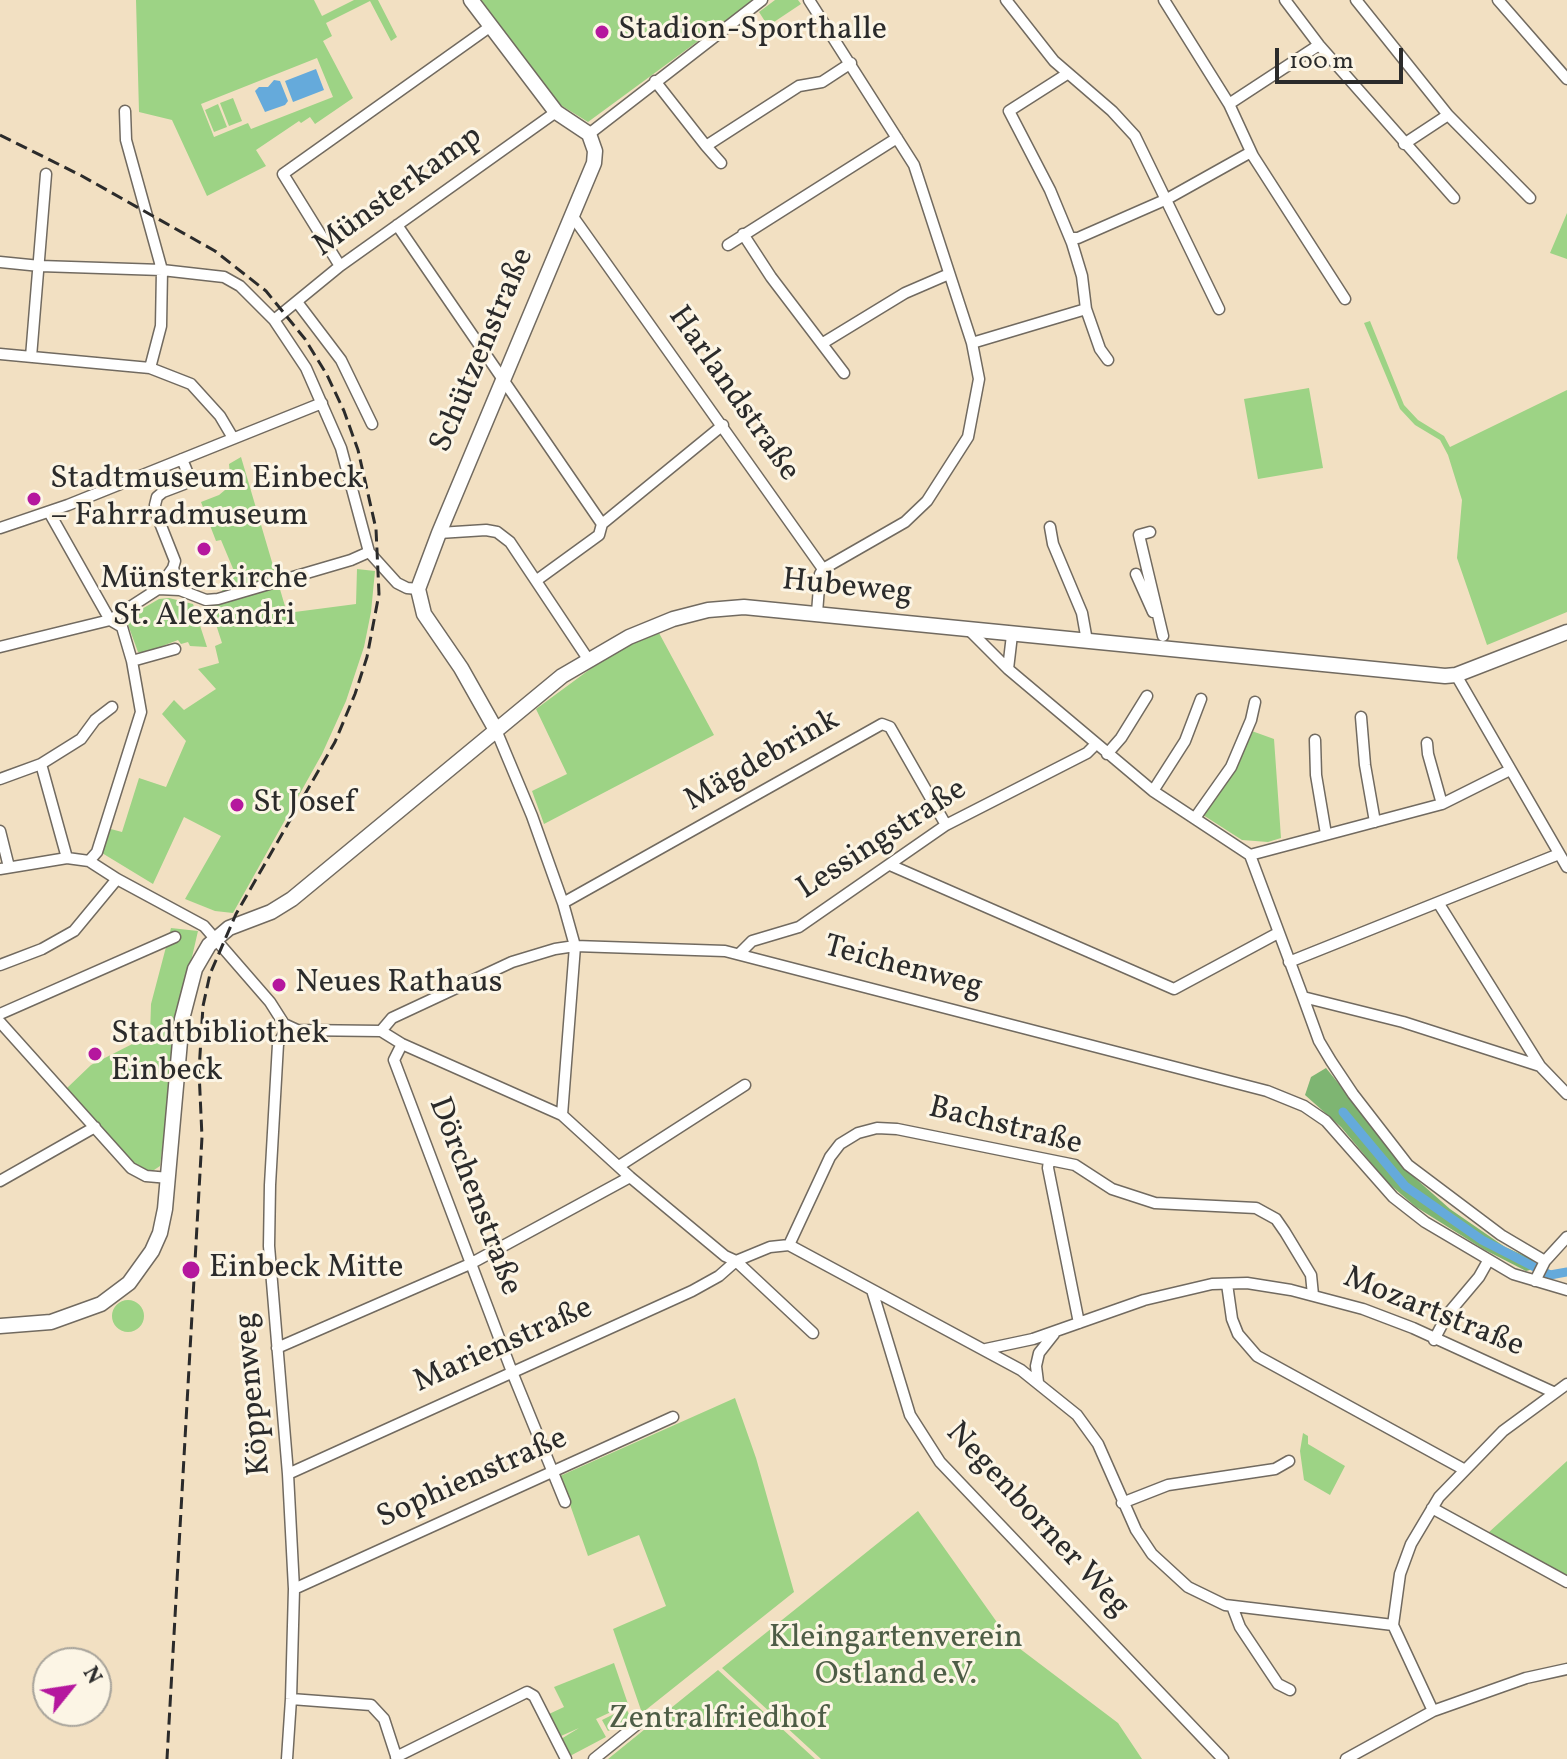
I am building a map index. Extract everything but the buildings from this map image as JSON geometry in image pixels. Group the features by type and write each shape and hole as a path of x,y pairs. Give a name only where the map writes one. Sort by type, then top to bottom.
{"street":[{"path":"471,0 556,112 585,131 762,0"},
{"path":"809,0 914,165 972,343 979,379 968,437 954,462 924,505 905,522 823,569 817,613"},
{"path":"1006,0 1054,61 1103,103 1135,136 1219,309"},
{"path":"1164,0 1229,104 1251,152 1345,299"},
{"path":"1285,0 1319,45 1454,198"},
{"path":"1356,0 1448,115 1530,198"},
{"path":"1498,0 1567,79"},
{"path":"340,266 283,174 491,26"},
{"path":"1229,104 1319,45"},
{"path":"706,146 799,86 822,82 851,63"},
{"path":"1067,74 1009,111 1040,168 1070,238 1082,276 1086,309 1100,349 1108,360"},
{"path":"655,81 721,163"},
{"path":"125,111 126,140 162,270 161,326 150,368"},
{"name":"Münsterkamp","path":"274,320 340,266 556,112"},
{"path":"1404,144 1448,115"},
{"name":"Schützenstraße","path":"418,589 594,163 595,151 585,131"},
{"path":"728,245 897,138"},
{"path":"1070,238 1078,238 1167,199 1251,152"},
{"path":"31,357 46,174"},
{"name":"Harlandstraße","path":"571,214 823,569"},
{"path":"397,225 602,524"},
{"path":"743,234 771,277 844,373"},
{"path":"0,262 162,270 224,277 240,286 274,320 306,368 341,448 369,552 397,583 418,589 424,614 461,668 496,730 532,816 563,903 575,946 562,1115"},
{"path":"823,343 878,308 949,274"},
{"path":"297,302 341,360 372,424"},
{"path":"972,343 1086,309"},
{"path":"0,354 150,368 191,384 220,416 233,438"},
{"path":"0,528 49,512 322,403"},
{"path":"537,580 599,535 602,524 723,425"},
{"path":"0,647 110,620 158,589 175,561 155,505 157,497 163,492 188,480 182,459"},
{"path":"49,512 110,620 122,627 141,712 97,852 89,861"},
{"path":"1050,527 1053,544 1082,613 1087,641"},
{"path":"439,533 486,530 497,532 510,542 588,659"},
{"path":"1150,532 1139,535 1147,588 1169,651"},
{"path":"158,589 180,590 206,600 218,599 369,552"},
{"path":"173,568 180,590"},
{"path":"1136,574 1147,588"},
{"name":"Hubeweg","path":"216,938 235,925 271,912 292,899 562,676 629,637 673,619 708,610 744,607 817,613 970,631 1011,639 1087,641 1445,676 1456,675 1567,632"},
{"path":"970,631 1008,669 1153,791 1250,855 1319,1041 1353,1094 1408,1165 1501,1235 1544,1261"},
{"path":"1008,669 1011,639"},
{"path":"132,661 175,649"},
{"path":"1456,675 1567,867"},
{"path":"1107,754 1121,738 1147,696"},
{"path":"1153,791 1185,741 1201,699"},
{"path":"1195,818 1231,767 1251,720 1255,702"},
{"path":"0,779 41,764 81,739 95,720 112,707"},
{"path":"1361,717 1375,822"},
{"name":"Mägdebrink","path":"563,903 882,724 890,727 946,825"},
{"path":"1315,740 1316,775 1326,834"},
{"path":"1427,743 1442,804"},
{"name":"Lessingstraße","path":"740,953 752,941 799,927 946,825 1087,753 1096,744"},
{"path":"41,764 67,858"},
{"path":"1250,855 1442,804 1510,770"},
{"path":"0,831 4,868 67,858 89,861 114,878 204,926 288,1027 297,1030 381,1031 402,1044 562,1115 630,1177 725,1256 736,1261 813,1333"},
{"path":"1289,962 1559,854"},
{"path":"890,865 1174,989 1278,933"},
{"path":"0,965 42,949 74,931 114,878"},
{"path":"1439,904 1540,1066 1567,1094"},
{"path":"0,1014 175,937"},
{"path":"0,1326 51,1322 101,1304 129,1283 152,1251 160,1233 169,1178 182,1019 200,957 216,938"},
{"name":"Teichenweg","path":"381,1031 392,1018 512,962 575,946 740,953 1279,1095 1304,1106 1326,1121 1393,1197 1425,1222 1513,1274 1567,1290"},
{"path":"1303,997 1403,1022 1540,1066"},
{"path":"0,1022 131,1168 146,1176 169,1178"},
{"name":"Köppenweg","path":"287,1759 294,1589 269,1246 278,1044 288,1027"},
{"name":"Dörchenstraße","path":"402,1044 394,1060 470,1264 565,1502"},
{"path":"619,1166 745,1085"},
{"path":"0,1181 95,1127"},
{"name":"Bachstraße","path":"789,1245 830,1157 840,1144 858,1133 877,1128 897,1129 1075,1165 1112,1189 1155,1203 1256,1208 1276,1219 1311,1275 1313,1295"},
{"path":"1049,1160 1048,1168 1079,1323"},
{"path":"277,1348 470,1264 630,1177"},
{"path":"1535,1281 1544,1261 1567,1237"},
{"path":"736,1261 770,1247 789,1245 986,1349 1038,1382 1077,1415 1098,1444 1122,1503 1152,1554 1170,1572 1207,1598 1232,1606 1393,1625"},
{"name":"Marienstraße","path":"288,1474 692,1291 719,1276 736,1261"},
{"path":"1434,1340 1447,1315 1479,1277 1488,1261"},
{"name":"Mozartstraße","path":"986,1349 1033,1339 1144,1300 1212,1284 1247,1283 1313,1295 1363,1309 1413,1328 1553,1392"},
{"path":"1227,1284 1232,1319 1238,1334 1257,1356 1465,1470"},
{"name":"Negenborner Weg","path":"872,1290 910,1415 940,1462 1223,1759"},
{"path":"1038,1382 1036,1366 1039,1353 1058,1330"},
{"path":"1433,1711 1393,1625 1400,1574 1411,1544 1432,1508 1503,1431 1567,1384"},
{"name":"Sophienstraße","path":"294,1589 673,1417"},
{"path":"1122,1503 1168,1485 1275,1469 1289,1461"},
{"path":"1432,1508 1567,1582"},
{"path":"1232,1606 1240,1627 1278,1684 1290,1690"},
{"path":"1346,1759 1433,1711 1501,1686 1567,1669"},
{"path":"291,1699 371,1705 384,1719 396,1758 527,1692 534,1696 566,1759"},
{"path":"594,1759 640,1722"}],"green space":[{"path":"136,0 314,0 322,16 354,0 378,0 397,37 391,41 370,1 326,23 332,36 323,41 353,98 315,124 310,117 301,123 299,121 256,150 266,166 207,196 172,120 139,112","holes":["317,58 333,97 251,129 248,123 214,137 201,104"]},
{"path":"478,0 754,0 588,122 554,101"},
{"path":"775,0 798,0 801,4 768,26 759,12"},
{"path":"233,98 242,121 229,126 220,103"},
{"path":"218,104 227,127 214,132 205,110"},
{"path":"1567,213 1567,259 1550,253"},
{"path":"1370,321 1404,405 1418,420 1444,436 1450,447 1567,390 1567,612 1487,645 1457,558 1462,500 1448,455 1440,440 1415,425 1400,409 1364,323"},
{"path":"1309,388 1323,468 1258,479 1244,399"},
{"path":"241,457 287,613 356,604 357,569 375,571 364,647 346,701 322,754 233,913 215,911 185,899 221,836 184,817 153,884 102,853 107,828 122,832 139,778 166,787 186,741 162,714 174,700 184,710 216,689 198,669 219,663 215,646 222,643 210,606 229,601 222,592 224,579 232,576 234,571 221,540 216,541 201,502 219,495 231,485 229,464"},
{"path":"169,598 193,604 207,647 190,646 188,642 181,644 178,640 160,647 158,651 138,652 128,617 159,599"},
{"path":"659,633 714,735 544,824 532,791 567,774 536,709 593,667 632,644"},
{"path":"1249,730 1274,739 1281,838 1268,842 1242,840 1203,815"},
{"path":"171,928 198,931 180,1009 160,1166 151,1172 134,1163 67,1088 91,1065 150,1035 151,1004"},
{"path":"1326,1068 1415,1178 1450,1209 1505,1247 1534,1260 1530,1270 1526,1271 1483,1249 1416,1207 1388,1183 1341,1127 1305,1095 1311,1077"},
{"path":"128,1300 139,1305 144,1316 139,1327 128,1332 117,1327 112,1316 117,1305"},
{"path":"735,1398 756,1458 794,1592 642,1713 613,1629 666,1606 639,1535 588,1556 560,1476"},
{"path":"1303,1433 1308,1436 1308,1444 1345,1466 1330,1495 1304,1480 1300,1451"},
{"path":"1567,1461 1567,1577 1488,1533"},
{"name":"Kleingartenverein Ostland e.V.","path":"918,1511 1011,1642 1118,1723 1142,1759 821,1759 722,1668"},
{"path":"614,1663 628,1704 596,1719 606,1737 570,1756 561,1739 579,1728 561,1736 549,1714 564,1707 554,1687"},
{"name":"Zentralfriedhof","path":"718,1670 815,1759 608,1759"},
{"path":"626,1708 632,1720 608,1731 602,1720"}],"water":[{"path":"316,69 324,90 293,102 285,81"},
{"path":"274,80 280,81 288,101 265,112 255,91 259,87 268,87"}],"waterway":[{"path":"1343,1112 1405,1186 1482,1240 1550,1275 1567,1272"}],"railway":[{"path":"0,135 82,176 215,251 266,291 305,339 344,411 358,450 376,529 379,594 367,657 355,694 335,742 236,914 210,974 203,1006 199,1071 202,1137 167,1759"}],"place":[{"name":"Stadion-Sporthalle","path":"602,32"},
{"name":"Stadtmuseum Einbeck – Fahrradmuseum","path":"34,499"},
{"name":"Münsterkirche St. Alexandri","path":"204,549"},
{"name":"St Josef","path":"237,805"},
{"name":"Neues Rathaus","path":"279,985"},
{"name":"Stadtbibliothek Einbeck","path":"95,1054"},
{"name":"Einbeck Mitte","path":"191,1270"}]}
